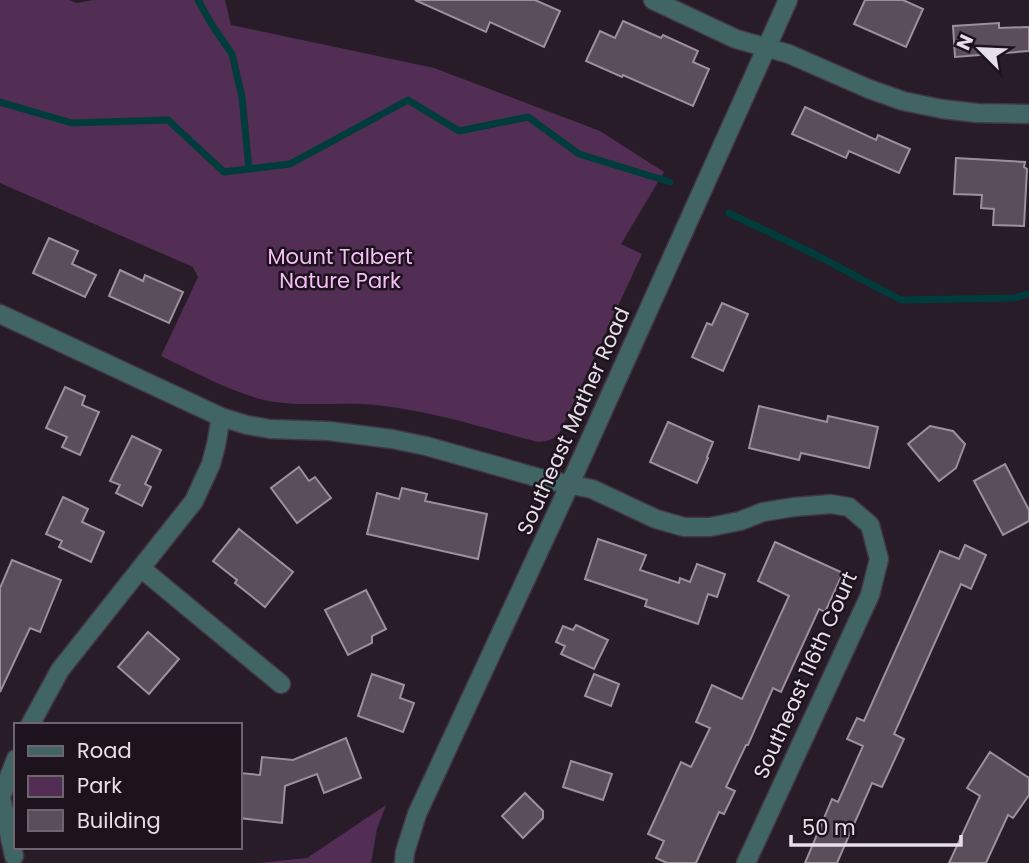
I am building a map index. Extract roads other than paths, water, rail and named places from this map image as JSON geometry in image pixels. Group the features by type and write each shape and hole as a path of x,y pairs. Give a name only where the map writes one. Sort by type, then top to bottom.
{"street":[{"path":"653,0 736,39 789,54 903,101 977,113 1029,114"},
{"name":"Southeast Mather Road","path":"404,863 417,814 570,484 788,0"},
{"name":"Southeast 116th Court","path":"0,314 221,417 270,429 329,431 426,446 543,479 592,489 656,519 684,527 710,527 740,521 763,512 794,507 831,504 849,507 870,525 879,559 870,595 746,863"},
{"path":"31,723 60,670 194,501 211,464 221,417"},
{"path":"142,569 281,684"},
{"path":"14,764 1,797 14,856"}],"waterway":[{"path":"198,0 232,54 242,97 249,169"},
{"path":"0,102 72,123 168,120 224,172 290,164 408,100 459,131 528,117 579,154 670,182"},
{"path":"729,213 901,300 1014,298 1029,294"}],"park label":[{"name":"Mount Talbert Nature Park","path":"340,268"}]}
